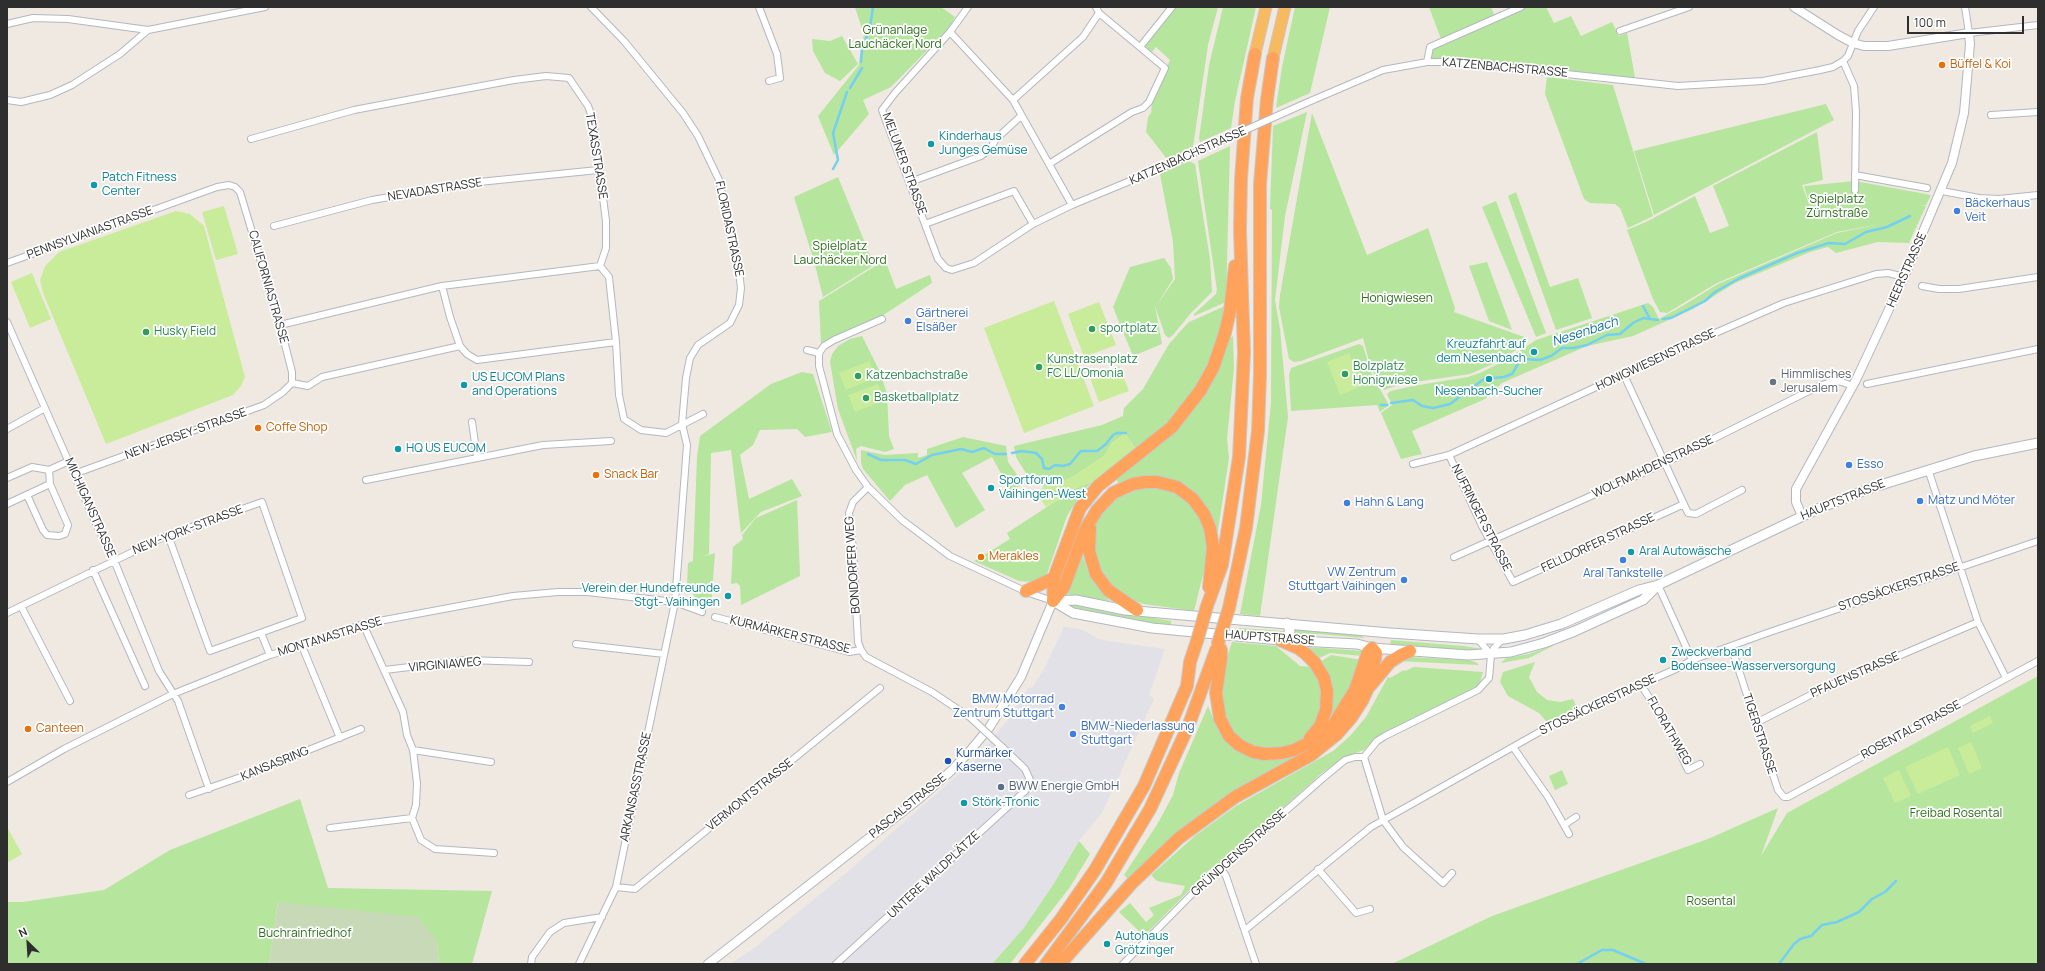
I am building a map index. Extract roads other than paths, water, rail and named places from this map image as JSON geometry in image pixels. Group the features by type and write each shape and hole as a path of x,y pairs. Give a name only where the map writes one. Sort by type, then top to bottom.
{"highway":[{"path":"1025,964 1061,919 1095,870 1144,786 1187,686 1190,662 1207,606 1222,565 1239,457 1244,353 1240,245 1244,122 1255,54 1266,7"},
{"path":"1046,964 1106,884 1150,809 1204,688 1229,608 1246,528 1257,443 1260,367 1260,184 1266,99 1273,58 1285,7"},
{"path":"1053,602 1054,578 1080,508 1098,486 1172,427 1200,391 1213,368 1225,333 1240,245"},
{"path":"1053,602 1064,587 1081,540 1097,510 1109,497 1123,487 1145,482 1162,483 1177,488 1188,494 1204,514 1212,534 1213,555 1207,606"},
{"path":"1091,521 1089,551 1096,574 1108,590 1137,610"},
{"path":"1026,592 1054,578"},
{"path":"1282,640 1298,648 1315,663 1324,678 1327,691 1326,710 1320,726 1305,744"},
{"path":"1218,643 1221,650 1216,693 1217,711 1229,736 1248,749 1265,754 1282,754 1305,744 1332,727 1355,690 1368,652 1372,648 1376,653 1368,688"},
{"path":"1060,964 1131,884 1179,838 1212,813 1260,782 1321,748 1351,718 1368,688 1386,665 1400,655 1410,651"}],"main road":[{"name":"HAUPTSTRASSE","path":"1053,602 1076,600 1125,610 1478,639 1504,638 1525,635 1574,619 1639,590 1658,585 1802,516 1857,493 1928,469 1974,456 2038,443"},
{"name":"HAUPTSTRASSE","path":"1053,602 1073,613 1121,624 1177,631 1282,640 1357,644 1372,648 1410,651 1491,655 1527,648 1575,631 1643,600 1658,585"},
{"path":"1177,631 1173,626 1174,622 1180,615"},
{"path":"1282,640 1290,631 1287,623"},
{"path":"1372,648 1373,631"},
{"path":"1525,635 1522,640 1523,645 1527,648"}],"street":[{"path":"7,24 32,18 68,19 148,30 265,7"},
{"name":"FLORIDASTRASSE","path":"591,7 624,41 683,113 698,136 719,180 737,256 741,288 739,305 730,323 698,345 690,358 686,378 682,424"},
{"path":"759,7 777,54 780,78 769,81"},
{"name":"MELUNER STRASSE","path":"952,270 946,268 938,259 882,110 894,94 950,32 968,7"},
{"path":"1140,47 1172,7"},
{"path":"1427,62 1430,47 1522,7"},
{"path":"1620,30 1689,7"},
{"path":"1794,7 1853,43 1864,46 1888,46 1969,32 2038,25"},
{"path":"1856,190 1856,112 1854,86 1843,61 1848,56 1858,31 1874,7"},
{"name":"HEERSTRASSE","path":"1802,516 1796,502 1796,489 1852,386 1904,277 1942,190 1952,163 1964,113 1970,50 1965,7"},
{"path":"1013,100 1083,37 1097,10 1165,68 1149,102 1143,108 1132,112 1048,164"},
{"path":"7,100 21,102 50,95 72,85 120,54 148,30"},
{"path":"950,32 1013,100 1072,205"},
{"name":"KATZENBACHSTRASSE","path":"952,270 974,263 1033,224 1072,205 1160,169 1383,70 1427,62 1455,62 1678,86 1763,81 1833,67 1843,61"},
{"name":"TEXASSTRASSE","path":"251,138 354,110 420,97 514,80 546,76 569,78 588,106 593,119 598,170 606,221 606,248 600,266"},
{"path":"1991,115 2038,112"},
{"path":"910,182 981,156 990,149 996,139 1021,116"},
{"name":"NEVADASTRASSE","path":"274,226 387,198 479,182 598,170"},
{"path":"1855,175 1927,188"},
{"name":"CALIFORNIASTRASSE","path":"217,187 229,185 235,187 240,192 280,324 292,372 292,383"},
{"name":"PENNSYLVANIASTRASSE","path":"7,263 217,187"},
{"path":"1942,190 1960,196 1979,198 1999,199 2038,195"},
{"path":"925,224 1014,191 1033,224"},
{"path":"280,324 442,286 600,266 608,277 616,342 619,395 624,419 641,430 666,433 703,414"},
{"name":"HONIGWIESENSTRASSE","path":"1413,464 1449,455 1736,324 1824,289 1876,274 1888,273 1904,277"},
{"path":"1922,286 1939,289 1959,289 2038,277"},
{"path":"442,286 460,346 477,360 616,342"},
{"path":"807,350 820,353 824,346 834,340 882,319"},
{"name":"MICHIGANSTRASSE","path":"7,322 44,408 114,560 159,671 173,694"},
{"path":"292,383 308,386 322,377 460,346"},
{"path":"1867,384 2038,349"},
{"name":"HAUPTSTRASSE","path":"820,353 819,366 838,434 856,470 868,486 902,520 950,556 1026,592 1053,602"},
{"path":"1624,375 1688,513 1696,514 1742,490"},
{"name":"WOLFMAHDENSTRASSE","path":"1454,557 1665,463 1819,386 1834,381 1852,386"},
{"name":"NEW-JERSEY-STRASSE","path":"74,474 264,405 283,392 292,383"},
{"path":"7,429 44,408"},
{"path":"472,422 477,457"},
{"name":"ARKANSASSTRASSE","path":"579,964 616,886 675,602 687,445 682,424"},
{"path":"366,480 543,445 611,441"},
{"name":"NUFRINGER STRASSE","path":"1449,455 1490,541 1501,557 1513,582"},
{"path":"7,478 32,467 49,470 69,461"},
{"path":"1928,469 1978,622 2006,678"},
{"path":"27,495 43,530 47,535 59,536 65,534 68,525 50,484 49,470"},
{"path":"7,504 50,484"},
{"name":"BONDORFER WEG","path":"860,650 858,642 853,549 849,513 853,502 868,486"},
{"name":"NEW-YORK-STRASSE","path":"7,613 93,570 168,536 262,502 302,618 261,633"},
{"name":"FELLDORFER STRASSE","path":"1513,582 1684,504"},
{"path":"168,536 210,651 261,633 270,655"},
{"name":"STOSSÄCKERSTRASSE","path":"1245,930 1356,839 1383,820 1513,747 1596,704 1641,685 1692,660 2038,541"},
{"path":"93,570 145,686"},
{"path":"1658,585 1692,660"},
{"name":"MONTANASTRASSE","path":"7,782 64,749 173,694 270,655 302,646 363,624 480,602 544,593 588,592 675,602 702,612"},
{"name":"PASCALSTRASSE","path":"708,964 920,798 951,771 990,728 1021,677 1053,602"},
{"path":"21,606 70,701"},
{"name":"KURMÄRKER STRASSE","path":"715,617 849,652 860,650 866,657 932,692 971,718 1025,769 1030,780 1030,784"},
{"name":"PFAUENSTRASSE","path":"1756,723 1826,686 1978,622"},
{"path":"363,624 403,712 407,735 413,750 417,783 416,805 412,818 422,840 435,849 494,853"},
{"path":"1452,873 1443,883 1403,847 1383,820 1364,757 1377,741 1385,736 1478,690 1489,678 1491,655 1494,648 1504,638"},
{"path":"1478,639 1491,655"},
{"path":"576,644 664,654"},
{"path":"302,646 340,738"},
{"name":"TIGERSTRASSE","path":"1731,646 1778,790 1784,797"},
{"name":"VIRGINIAWEG","path":"385,670 466,660 529,662"},
{"name":"ROSENTALSTRASSE","path":"1784,797 1788,797 2038,661"},
{"name":"FLORATHWEG","path":"1641,685 1666,723 1688,770 1700,764"},
{"name":"VERMONTSTRASSE","path":"616,886 635,889 880,688"},
{"path":"173,694 178,701 209,789"},
{"name":"KANSASRING","path":"189,795 209,789 360,729"},
{"path":"1513,747 1548,797 1569,834"},
{"path":"413,750 491,762"},
{"name":"GRÜNDGENSSTRASSE","path":"1123,964 1200,886 1340,764 1355,757 1364,757"},
{"name":"UNTERE WALDPLÄTZE","path":"836,964 1020,797 1030,784"},
{"path":"1564,825 1576,817"},
{"path":"330,828 412,818"},
{"path":"1221,868 1226,876 1256,964"},
{"path":"1318,870 1356,913 1370,909"},
{"path":"531,964 532,957 550,932 564,923 602,917"}],"waterway":[{"path":"861,62 862,50 870,27 873,7"},
{"path":"850,88 862,68"},
{"path":"833,169 838,160 833,133 847,92"},
{"name":"Nesenbach","path":"1663,319 1671,318 1705,301 1715,292 1740,278 1797,253 1829,243 1845,244 1866,232 1887,227 1910,216"},
{"path":"1643,306 1650,319"},
{"name":"Nesenbach","path":"1391,403 1413,400 1422,406 1433,408 1450,404 1484,379 1504,377 1512,374 1523,359 1540,360 1551,356 1562,348 1573,348 1587,345 1607,335 1620,334 1633,323 1643,318 1658,320"},
{"name":"Nesenbach","path":"1381,405 1387,405"},
{"name":"Nesenbach","path":"1012,453 1022,451 1036,453 1042,459 1044,468 1049,469 1055,465 1063,466 1070,464 1081,451 1097,451 1106,444 1113,435 1117,433 1126,433"},
{"name":"Nesenbach","path":"868,454 881,460 905,460 916,464 932,455 961,449 972,452 984,448 995,454 1006,454"},
{"path":"1779,964 1794,944 1800,939 1811,936 1822,925 1837,922 1859,912 1872,899 1885,892 1896,881"},
{"path":"1577,964 1602,950 1613,950 1646,964"}],"place":[{"name":"Büffel & Koi","path":"1942,65"},
{"name":"Kinderhaus Junges Gemüse","path":"931,144"},
{"name":"Patch Fitness Center","path":"94,185"},
{"name":"Bäckerhaus Veit","path":"1957,211"},
{"name":"Gärtnerei Elsäßer","path":"908,321"},
{"name":"sportplatz","path":"1092,329"},
{"name":"Husky Field","path":"146,332"},
{"name":"Kreuzfahrt auf dem Nesenbach","path":"1534,352"},
{"name":"Kunstrasenplatz FC LL/Omonia","path":"1039,367"},
{"name":"Bolzplatz Honigwiese","path":"1345,374"},
{"name":"Katzenbachstraße","path":"858,376"},
{"name":"Nesenbach-Sucher","path":"1489,379"},
{"name":"Himmlisches Jerusalem","path":"1773,382"},
{"name":"US EUCOM Plans and Operations","path":"464,385"},
{"name":"Basketballplatz","path":"866,398"},
{"name":"Coffe Shop","path":"258,428"},
{"name":"HQ US EUCOM","path":"398,449"},
{"name":"Esso","path":"1849,465"},
{"name":"Snack Bar","path":"596,475"},
{"name":"Sportforum Vaihingen-West","path":"991,488"},
{"name":"Matz und Möter","path":"1920,501"},
{"name":"Hahn & Lang","path":"1347,503"},
{"name":"Aral Autowäsche","path":"1631,552"},
{"name":"Merakles","path":"981,557"},
{"name":"Aral Tankstelle","path":"1623,560"},
{"name":"VW Zentrum Stuttgart Vaihingen","path":"1404,580"},
{"name":"Verein der Hundefreunde Stgt- Vaihingen","path":"728,596"},
{"name":"Zweckverband Bodensee-Wasserversorgung","path":"1663,660"},
{"name":"BMW Motorrad Zentrum Stuttgart","path":"1062,707"},
{"name":"Canteen","path":"28,729"},
{"name":"BMW-Niederlassung Stuttgart","path":"1073,734"},
{"name":"Kurmärker Kaserne","path":"948,761"},
{"name":"BWW Energie GmbH","path":"1001,787"},
{"name":"Störk-Tronic","path":"964,803"},
{"name":"Autohaus Grötzinger","path":"1107,944"}],"park label":[{"name":"Grünanlage Lauchäcker Nord","path":"895,38"},
{"name":"Spielplatz Zürnstraße","path":"1837,207"},
{"name":"Spielplatz Lauchäcker Nord","path":"840,254"},
{"name":"Honigwiesen","path":"1397,299"},
{"name":"Freibad Rosental","path":"1956,814"},
{"name":"Rosental","path":"1711,902"},
{"name":"Buchrainfriedhof","path":"305,934"}]}
